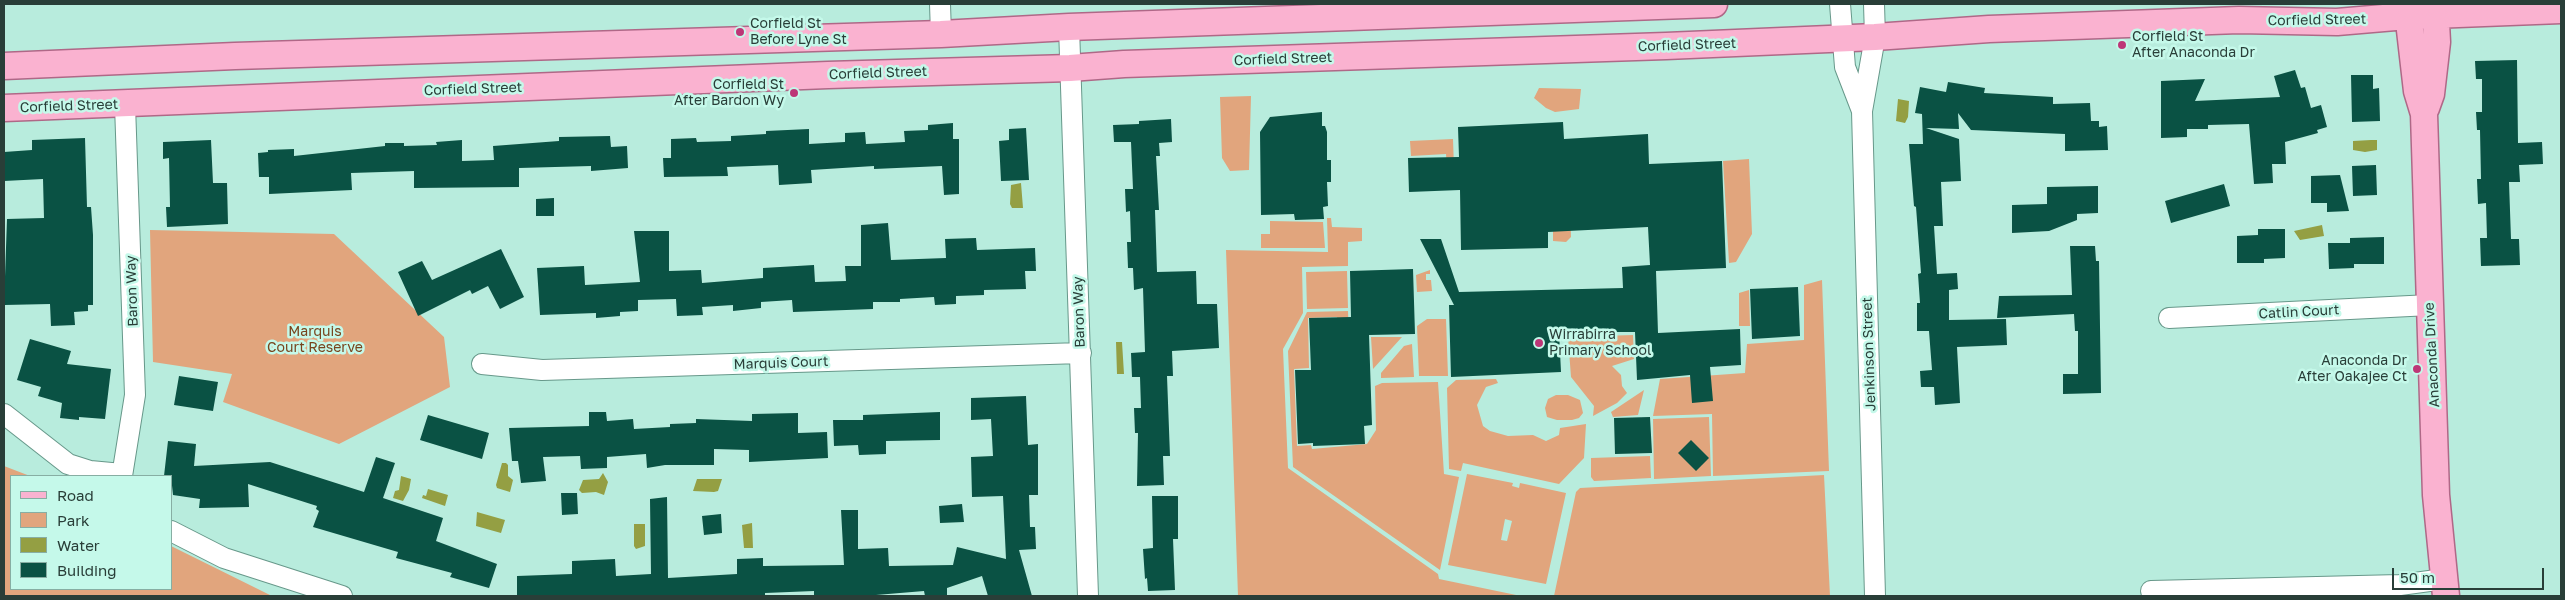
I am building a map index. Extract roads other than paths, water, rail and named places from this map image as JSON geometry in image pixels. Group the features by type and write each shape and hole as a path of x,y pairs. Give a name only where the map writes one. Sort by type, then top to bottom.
{"main road":[{"path":"4,66 265,55 941,34 1069,27 1714,4"},
{"name":"Anaconda Drive","path":"2424,114 2432,94 2437,42 2435,9"},
{"name":"Corfield Street","path":"4,108 125,105 799,76 1070,68 1124,64 1875,37 2203,12 2239,12 2337,22 2407,10 2561,10"},
{"name":"Anaconda Drive","path":"2407,10 2417,91 2424,114 2436,495 2445,588"}],"street":[{"path":"940,4 941,34"},
{"name":"Jenkinson Street","path":"1840,4 1841,38 1845,67 1862,111"},
{"name":"Jenkinson Street","path":"1874,4 1875,37 1862,111 1875,596"},
{"name":"Baron Way","path":"1069,27 1088,596"},
{"name":"Baron Way","path":"122,475 135,395 125,105"},
{"name":"Catlin Court","path":"2169,318 2430,306"},
{"name":"Marquis Court","path":"482,364 542,370 1081,353"},
{"path":"4,414 68,464 90,471 122,475"},
{"path":"172,532 224,558 342,596"},
{"path":"2151,591 2400,585 2445,588"}],"water":[{"path":"1898,99 1909,101 1908,117 1905,123 1896,121"},
{"path":"2377,140 2377,150 2365,152 2353,150 2353,141"},
{"path":"1021,183 1023,208 1012,208 1010,204 1011,185"},
{"path":"2322,225 2324,236 2300,240 2294,231"},
{"path":"1116,342 1122,342 1124,374 1117,374"},
{"path":"502,463 508,465 508,476 513,480 510,492 497,488 496,485"},
{"path":"603,473 608,482 604,495 596,492 582,493 579,490 583,480 599,479"},
{"path":"401,476 411,479 409,490 403,501 393,498 395,491 399,490"},
{"path":"697,479 722,479 718,491 714,492 693,491"},
{"path":"428,489 448,495 445,506 422,498 423,495 426,496"},
{"path":"477,512 505,520 501,533 476,526"},
{"path":"752,523 753,548 744,548 742,525"},
{"path":"634,524 645,524 645,546 636,549 634,546"}],"place":[{"name":"Corfield St Before Lyne St","path":"740,32"},
{"name":"Corfield St After Anaconda Dr","path":"2122,45"},
{"name":"Corfield St After Bardon Wy","path":"794,93"},
{"name":"Wirrabirra Primary School","path":"1539,343"},
{"name":"Anaconda Dr After Oakajee Ct","path":"2417,369"}],"park label":[{"name":"Marquis Court Reserve","path":"315,340"}]}
